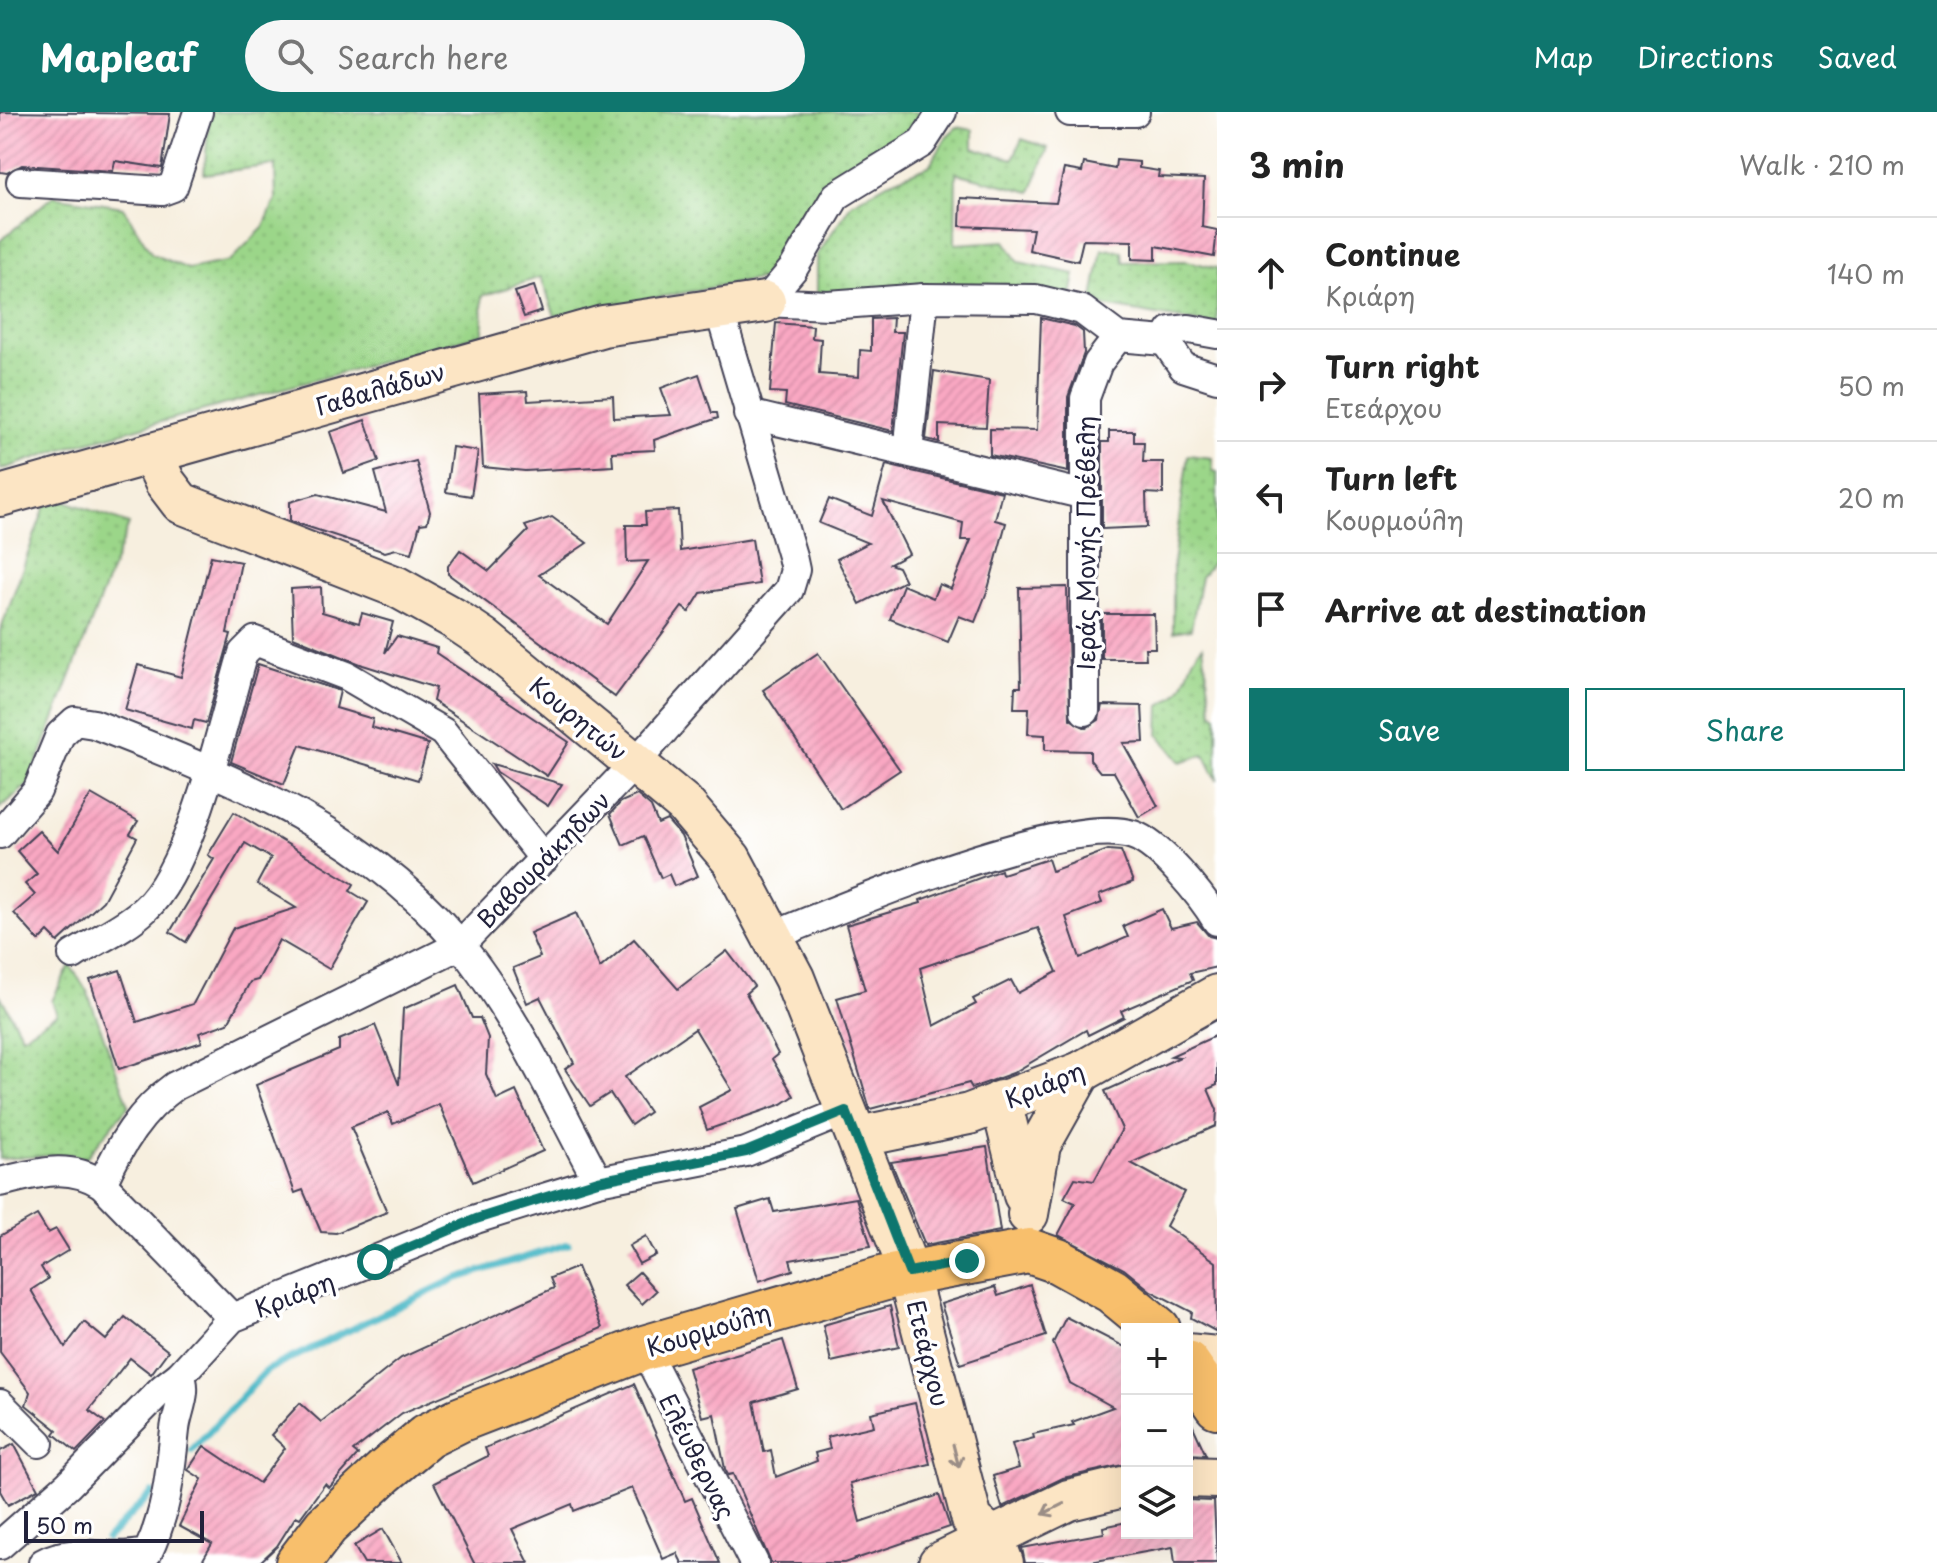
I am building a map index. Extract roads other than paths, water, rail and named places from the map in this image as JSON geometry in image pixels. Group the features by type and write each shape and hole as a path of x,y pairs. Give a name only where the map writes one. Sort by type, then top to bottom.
{"main road":[{"name":"Κουρμούλη","path":"298,1563 326,1526 427,1436 644,1348 909,1272 1028,1232"},
{"path":"1028,1232 1058,1261 1112,1291 1151,1323"},
{"path":"1193,1372 1217,1406"}],"street":[{"path":"21,182 162,191 173,187 198,112"},
{"path":"765,302 793,269 836,196 922,143 942,112"},
{"path":"1070,112 1135,112"},
{"path":"765,302 858,304 924,298 1036,299 1082,310 1118,337 1165,341"},
{"path":"908,452 924,298"},
{"name":"Γαβαλάδων","path":"0,496 592,329 765,302"},
{"name":"Βαβουράκηδων","path":"102,1184 125,1138 151,1105 175,1086 460,945 635,763 783,598 794,579 792,556 719,309"},
{"path":"1165,341 1171,331 1189,329 1217,334"},
{"name":"Ιεράς Μονής Πρέβελη","path":"1085,711 1085,398 1098,363 1118,337"},
{"path":"1165,341 1183,367 1217,378"},
{"path":"748,414 1085,495"},
{"name":"Κουρητών","path":"152,454 165,482 181,503 397,587 453,618 483,638 684,804 731,859 773,936 852,1124"},
{"path":"73,955 137,916 152,902 182,845 210,770 243,653 251,643 264,641 347,676 443,732 544,859"},
{"path":"0,834 37,791 60,735 75,721 94,724 210,770 285,806 364,854 460,945 510,1019 598,1181"},
{"path":"773,936 980,858 1061,837 1102,832 1123,833 1143,840 1186,881 1217,921"},
{"name":"Κριάρη","path":"0,1545 68,1485 163,1388 180,1375 232,1318 476,1219 598,1181 746,1152 852,1124 969,1114 1081,1072 1217,995"},
{"path":"1028,1232 1040,1145 1081,1072"},
{"path":"1001,1101 1028,1232"},
{"name":"Ετεάρχου","path":"852,1124 909,1272 972,1520 999,1551"},
{"path":"0,1182 62,1169 84,1172 102,1184 232,1318"},
{"name":"Ελέυθερνας","path":"644,1348 754,1563"},
{"path":"1193,1355 1217,1357"},
{"path":"43,1563 64,1557 130,1559 148,1552 161,1527 167,1498 175,1429 184,1388 180,1375"},
{"path":"0,1404 39,1443"},
{"path":"1193,1477 1217,1478"},
{"path":"939,1563 999,1551 1069,1500 1121,1487"}],"waterway":[{"path":"192,1450 267,1370 455,1279 568,1244"},
{"path":"107,1539 152,1493"}]}
